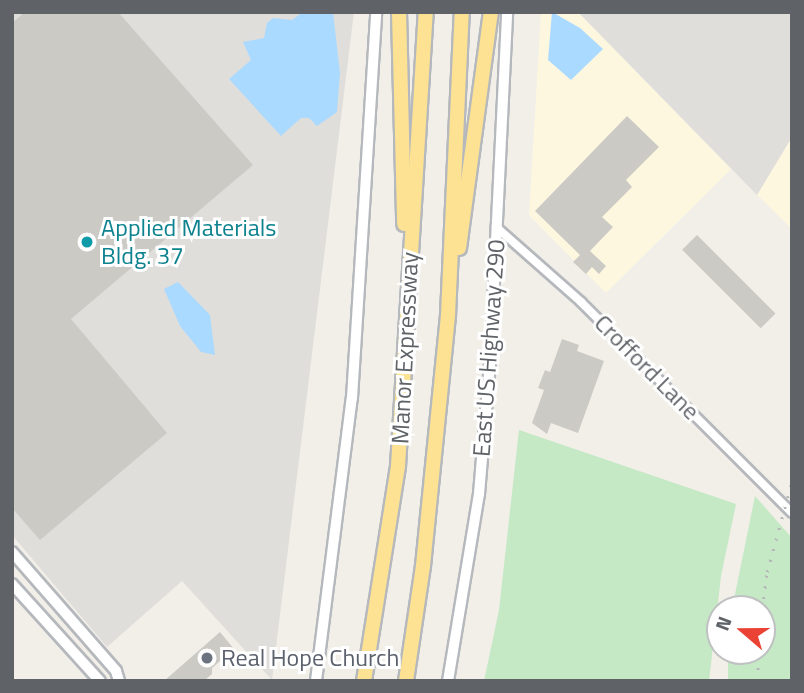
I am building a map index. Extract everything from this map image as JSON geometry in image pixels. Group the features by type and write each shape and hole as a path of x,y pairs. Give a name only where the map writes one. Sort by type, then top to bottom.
{"highway":[{"path":"399,12 408,294"},
{"name":"Manor Expressway","path":"364,681 398,466 426,12"},
{"name":"Manor Expressway","path":"406,681 424,566 448,315 461,12"},
{"path":"448,315 491,12"}],"main road":[{"path":"316,681 352,398 376,12"},
{"name":"East US Highway 290","path":"448,681 479,494 507,12"},
{"path":"12,552 117,671 119,681"},
{"path":"12,584 100,681"}],"street":[{"name":"Crofford Lane","path":"496,227 582,302 792,513"}],"shaded area":[{"path":"12,12 354,12 272,680 182,581 107,647 12,535"},
{"path":"541,12 578,12 731,169 606,293 529,215"},
{"path":"578,12 792,12 792,137 757,195"},
{"path":"792,137 792,229 757,195"}],"green space":[{"path":"519,430 736,504 719,595 706,595 706,665 711,665 709,681 484,681 499,610"},
{"path":"755,496 792,538 792,681 728,681 728,665 776,665 776,595 735,595"}],"water":[{"path":"303,12 333,12 340,73 337,112 317,126 309,118 301,118 281,136 229,79 251,60 243,42 264,38 267,23 273,18 292,20"},
{"path":"552,12 580,28 603,49 571,80 548,60"},
{"path":"178,282 210,315 215,355 201,352 180,326 164,289"}],"building":[{"name":"Applied Materials Bldg. 37","path":"25,12 118,12 253,165 71,319 167,433 40,540 12,508 12,23"},
{"path":"627,116 659,147 626,180 632,187 602,217 613,227 590,251 606,266 599,274 592,267 586,274 573,262 580,255 535,211"},
{"path":"697,235 775,313 761,328 682,250"},
{"path":"562,339 579,345 577,351 604,361 578,433 551,423 547,434 532,423 544,390 538,388 545,370 550,372"},
{"name":"Real Hope Church","path":"220,632 234,649 212,668 212,674 204,681 164,681"}],"railway":[{"path":"764,595 767,572 792,481"},
{"path":"757,681 758,665"}],"place":[{"name":"Applied Materials Bldg. 37","path":"87,242"},
{"name":"Real Hope Church","path":"207,658"}]}
